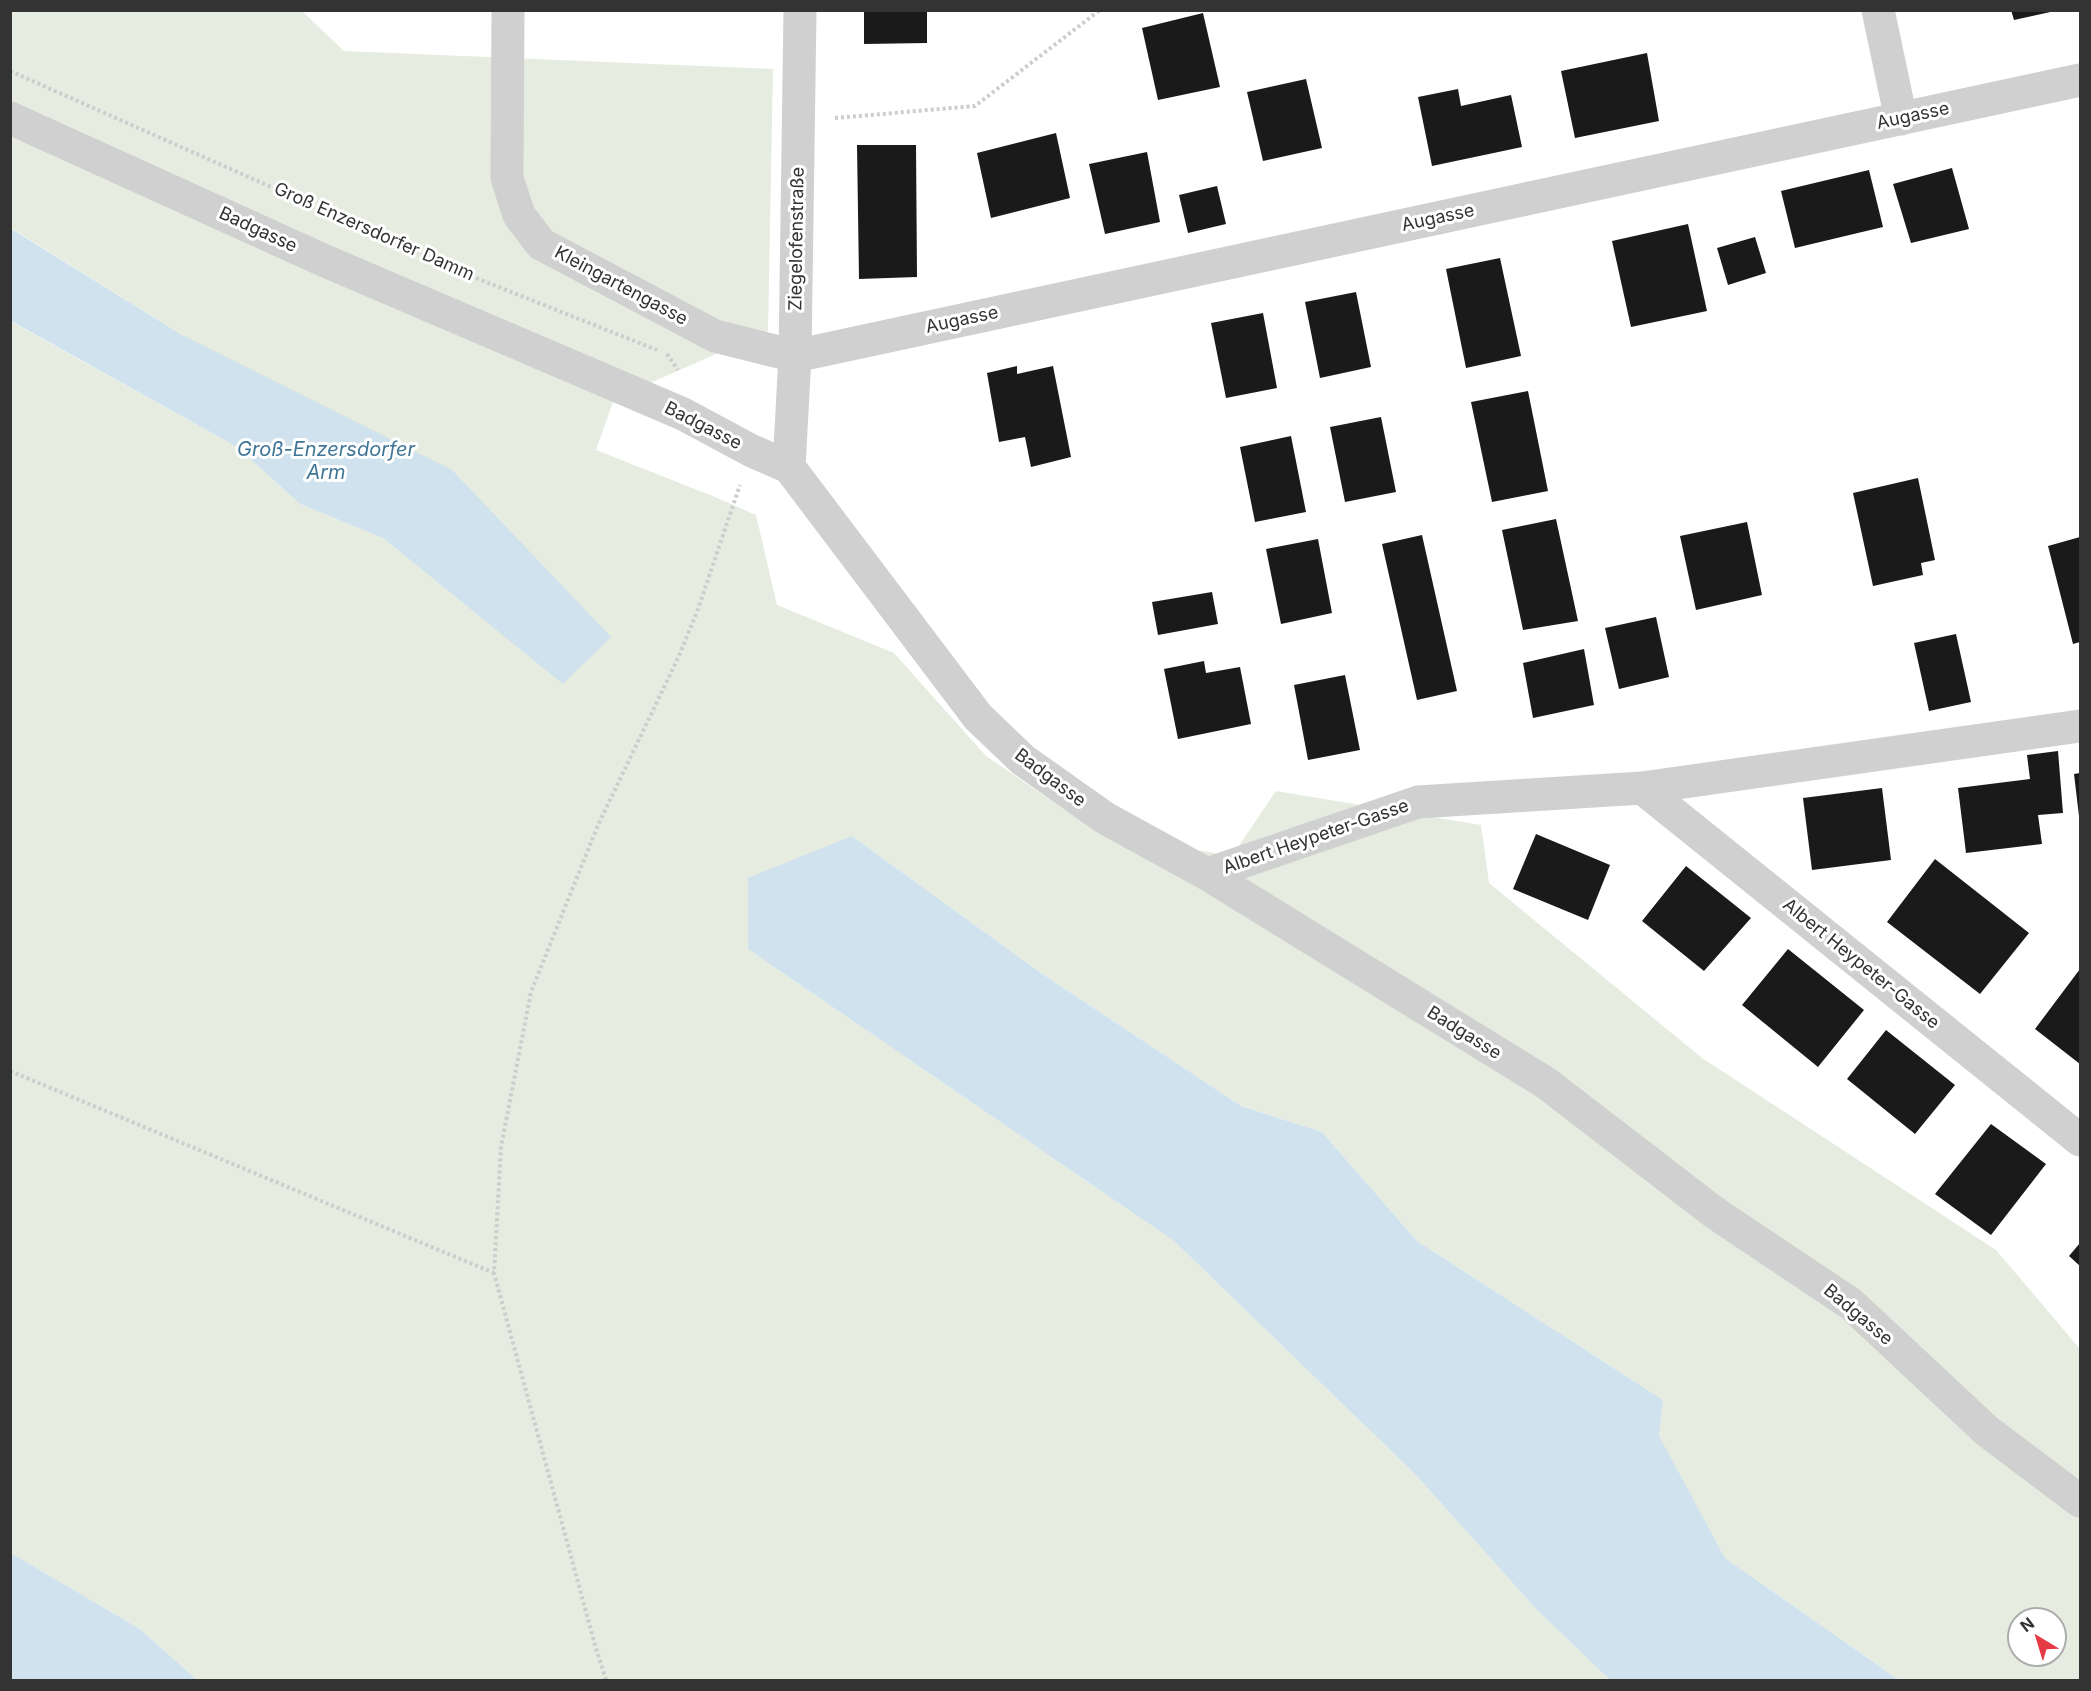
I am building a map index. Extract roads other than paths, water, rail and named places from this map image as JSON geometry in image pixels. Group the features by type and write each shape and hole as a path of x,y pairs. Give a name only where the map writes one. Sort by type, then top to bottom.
{"street":[{"name":"Kleingartengasse","path":"508,10 507,178 519,215 541,244 716,336 795,356"},
{"name":"Ziegelofenstraße","path":"789,467 795,356 800,10"},
{"path":"1878,10 1901,118"},
{"name":"Augasse","path":"795,356 2080,80"},
{"name":"Badgasse","path":"10,118 322,260 703,424 752,451 789,467 978,717 1023,760 1105,818 1207,874 1546,1083 1715,1213 1851,1304 1987,1431 2080,1501"},
{"name":"Albert Heypeter-Gasse","path":"1207,874 1418,802 1642,788 2080,726"},
{"name":"Albert Heypeter-Gasse","path":"1642,788 2080,1140"}],"water":[{"name":"Groß-Enzersdorfer Arm","path":"10,228 182,335 452,470 611,637 563,684 383,538 300,504 237,447 11,321"},
{"path":"852,836 1041,973 1241,1106 1322,1132 1417,1241 1663,1400 1659,1436 1725,1558 1899,1680 1610,1680 1537,1610 1415,1474 1174,1241 748,949 748,878"},
{"path":"11,1553 140,1629 197,1680 11,1680"}]}
